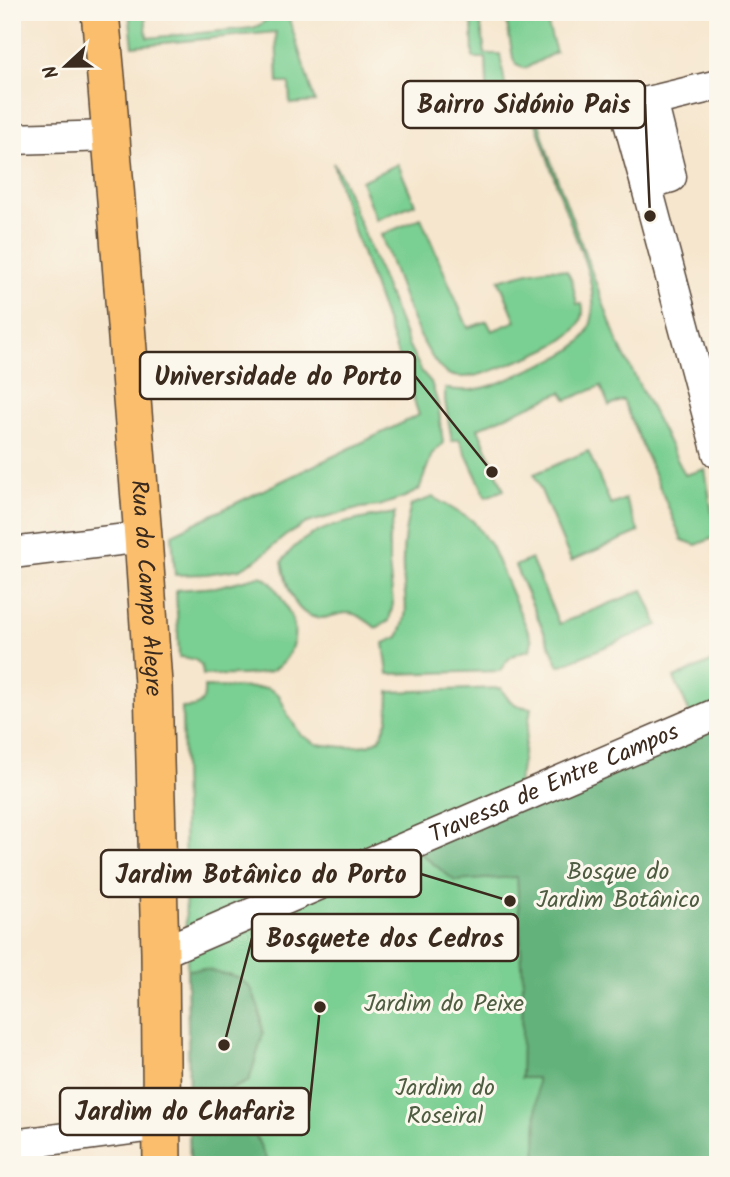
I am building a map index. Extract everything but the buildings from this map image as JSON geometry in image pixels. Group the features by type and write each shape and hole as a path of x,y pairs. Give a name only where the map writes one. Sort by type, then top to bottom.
{"main road":[{"name":"Rua do Campo Alegre","path":"100,12 153,684 162,1165"}],"street":[{"path":"718,85 652,102 671,177 646,184 710,393 718,453"},
{"path":"12,139 111,136"},
{"path":"12,553 143,537"},
{"name":"Travessa de Entre Campos","path":"160,953 718,713"},
{"path":"12,1145 162,1125"}],"green space":[{"path":"129,12 145,12 147,38 253,28 264,22 271,12 287,12 315,102 290,104 289,83 278,83 276,32 133,46"},
{"path":"470,12 490,12 491,16 480,19 485,54 500,54 508,103 488,108 486,58 473,58"},
{"path":"505,12 544,12 556,52 528,67 516,65"},
{"path":"531,96 548,153 618,343 685,475 705,469 716,537 696,545 682,540 623,400 609,406 601,386 567,400 562,392 478,428 504,490 486,497 459,439 452,441 445,388 479,389 555,359 578,345 592,320 590,278 537,127 528,98"},
{"path":"333,163 340,174 409,346 422,372 431,382 438,404 443,443 432,454 419,490 405,497 307,523 240,569 175,575 172,534 419,415 344,202"},
{"path":"398,164 415,204 376,220 361,181"},
{"path":"421,218 468,328 487,321 492,331 516,321 499,280 550,269 567,271 572,281 577,304 582,304 583,315 578,325 548,349 500,368 473,376 448,374 428,351 418,332 381,235"},
{"path":"588,451 611,505 625,499 639,532 571,561 534,474"},
{"path":"433,497 473,521 491,546 532,640 530,650 512,656 500,671 388,674 384,643 398,637 406,612 403,555 411,505"},
{"path":"395,513 389,538 393,604 389,621 376,628 350,613 319,618 303,612 292,598 282,562 292,549 304,539 332,526"},
{"path":"531,559 559,624 643,590 658,625 559,666 515,566"},
{"path":"260,576 273,585 292,619 293,643 288,656 279,666 259,674 203,675 199,663 179,657 176,590 216,587"},
{"path":"718,659 718,704 691,716 674,678"},
{"path":"204,687 268,688 279,695 301,735 317,744 343,747 369,745 380,739 388,719 389,692 501,688 513,703 531,708 517,790 186,932 182,708 200,704"},
{"path":"718,722 718,1165 190,1165 187,952"},
{"name":"Bosque do Jardim Botânico","path":"718,722 718,1165 536,1165 537,1078 521,1078 523,982 517,877 455,881 416,850"},
{"path":"205,969 239,978 251,988 259,1009 263,1034 249,1081 212,1097 189,1100 187,970"},
{"path":"189,1126 213,1130 247,1127 255,1134 269,1165 190,1165"}],"place":[{"name":"Bairro Sidónio Pais","path":"650,216"},
{"name":"Universidade do Porto","path":"492,472"},
{"name":"Jardim Botânico do Porto","path":"510,901"},
{"name":"Jardim do Chafariz","path":"320,1007"},
{"name":"Bosquete dos Cedros","path":"224,1045"}],"park label":[{"name":"Jardim do Peixe","path":"444,1004"},
{"name":"Jardim do Roseiral","path":"445,1102"}]}
